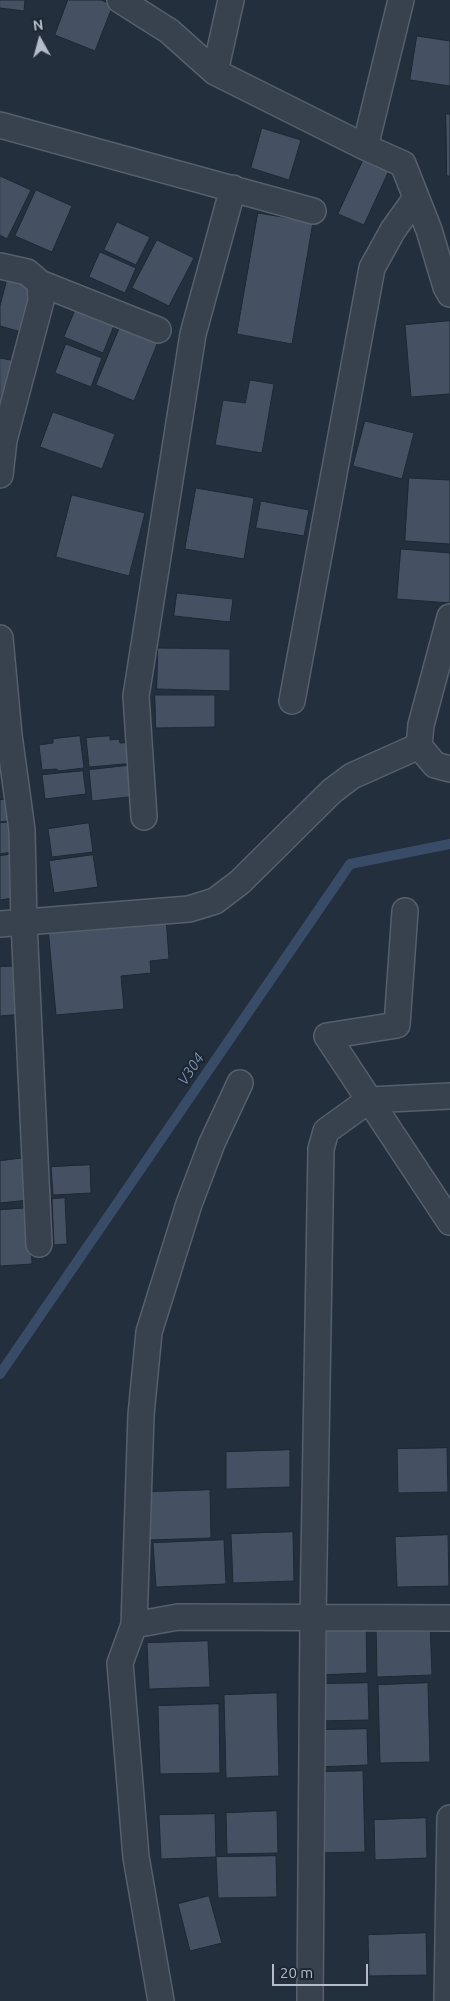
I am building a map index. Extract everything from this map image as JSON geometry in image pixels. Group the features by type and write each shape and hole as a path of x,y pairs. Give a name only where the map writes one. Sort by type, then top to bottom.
{"street":[{"path":"120,0 169,31 215,72 403,164 429,230 446,287 450,294"},
{"path":"215,72 231,0"},
{"path":"365,147 401,0"},
{"path":"0,124 313,211"},
{"path":"144,817 136,696 193,334 233,188"},
{"path":"292,701 372,268 393,230 416,198"},
{"path":"0,266 27,272 40,283 158,330"},
{"path":"0,475 4,440 41,301 40,283"},
{"path":"450,617 420,725 419,746 435,765 450,769"},
{"path":"0,638 9,735 22,830 12,924 39,1244"},
{"path":"12,924 189,908 215,901 240,882 332,790 352,776 419,746"},
{"path":"405,911 397,1026 327,1036 450,1222"},
{"path":"161,2001 136,1857 120,1663 134,1625 142,1415 149,1332 189,1204 212,1143 240,1083"},
{"path":"310,2001 313,1618 321,1149 326,1131 370,1100 450,1096"},
{"path":"134,1625 178,1617 450,1618"},
{"path":"447,2001 450,1818"}],"building":[{"path":"0,0 25,0 24,11 0,8"},
{"path":"68,0 101,0 113,5 95,51 55,35"},
{"path":"417,36 450,41 450,86 410,80"},
{"path":"446,114 450,114 450,176 447,176"},
{"path":"262,128 301,140 289,180 251,168"},
{"path":"366,154 391,166 364,225 338,214"},
{"path":"0,176 31,190 7,239 0,235"},
{"path":"36,190 72,206 52,252 15,236"},
{"path":"258,213 313,222 292,344 237,334"},
{"path":"117,222 150,237 136,265 104,250"},
{"path":"157,240 194,258 169,306 132,288"},
{"path":"100,252 136,268 125,293 89,277"},
{"path":"7,280 38,288 25,333 0,326 0,306"},
{"path":"79,301 118,316 103,353 64,337"},
{"path":"124,317 162,332 134,401 96,385"},
{"path":"450,321 450,394 411,397 405,325"},
{"path":"66,344 102,358 91,387 55,373"},
{"path":"0,358 16,361 0,425"},
{"path":"250,380 274,384 262,453 215,445 223,400 245,403"},
{"path":"53,412 115,434 102,469 40,447"},
{"path":"365,421 414,433 402,479 353,466"},
{"path":"409,478 450,480 450,544 405,541"},
{"path":"196,488 254,498 244,559 185,549"},
{"path":"72,495 145,513 129,576 56,557"},
{"path":"261,501 309,510 304,536 256,528"},
{"path":"401,549 450,553 450,603 397,599"},
{"path":"177,593 233,599 230,622 174,616"},
{"path":"158,648 230,649 230,691 157,689"},
{"path":"155,695 215,695 215,727 156,728"},
{"path":"80,736 84,768 58,771 57,769 42,770 39,745 53,743 53,739"},
{"path":"110,736 110,740 119,739 120,743 132,742 135,763 89,767 86,738"},
{"path":"134,765 137,796 92,801 89,770"},
{"path":"83,771 86,794 45,799 42,775"},
{"path":"11,799 14,820 0,822 0,800"},
{"path":"16,822 19,851 0,854 0,823"},
{"path":"89,823 93,852 52,857 48,829"},
{"path":"14,854 20,897 0,900 0,856"},
{"path":"93,855 98,887 54,893 49,861"},
{"path":"166,917 169,959 150,961 151,973 121,976 124,1009 56,1015 48,928"},
{"path":"18,966 23,1014 0,1016 0,967"},
{"path":"24,1158 29,1200 0,1203 0,1161"},
{"path":"90,1165 91,1193 53,1195 51,1167"},
{"path":"65,1198 67,1244 54,1245 52,1199"},
{"path":"29,1208 32,1264 0,1266 0,1210"},
{"path":"447,1448 448,1492 398,1493 397,1449"},
{"path":"290,1450 290,1487 226,1489 226,1452"},
{"path":"210,1490 211,1538 147,1540 146,1492"},
{"path":"293,1532 294,1581 233,1583 231,1534"},
{"path":"448,1535 449,1586 397,1587 395,1537"},
{"path":"224,1540 226,1584 156,1587 153,1543"},
{"path":"430,1621 432,1675 377,1677 376,1622"},
{"path":"366,1622 367,1673 319,1675 317,1623"},
{"path":"208,1641 210,1687 149,1689 147,1643"},
{"path":"368,1683 369,1720 317,1721 315,1684"},
{"path":"428,1683 430,1762 380,1763 378,1685"},
{"path":"277,1693 279,1776 226,1778 224,1695"},
{"path":"219,1704 220,1773 160,1774 158,1706"},
{"path":"367,1729 368,1765 316,1767 315,1730"},
{"path":"363,1771 365,1852 317,1853 316,1772"},
{"path":"277,1811 278,1853 227,1854 226,1813"},
{"path":"215,1814 216,1857 161,1859 159,1815"},
{"path":"426,1818 427,1858 375,1860 374,1820"},
{"path":"276,1856 277,1897 218,1898 216,1857"},
{"path":"209,1896 222,1943 190,1951 178,1904"},
{"path":"426,1933 427,1975 369,1976 368,1935"}],"waterway":[{"name":"V304","path":"0,1374 350,864 450,844"}]}
